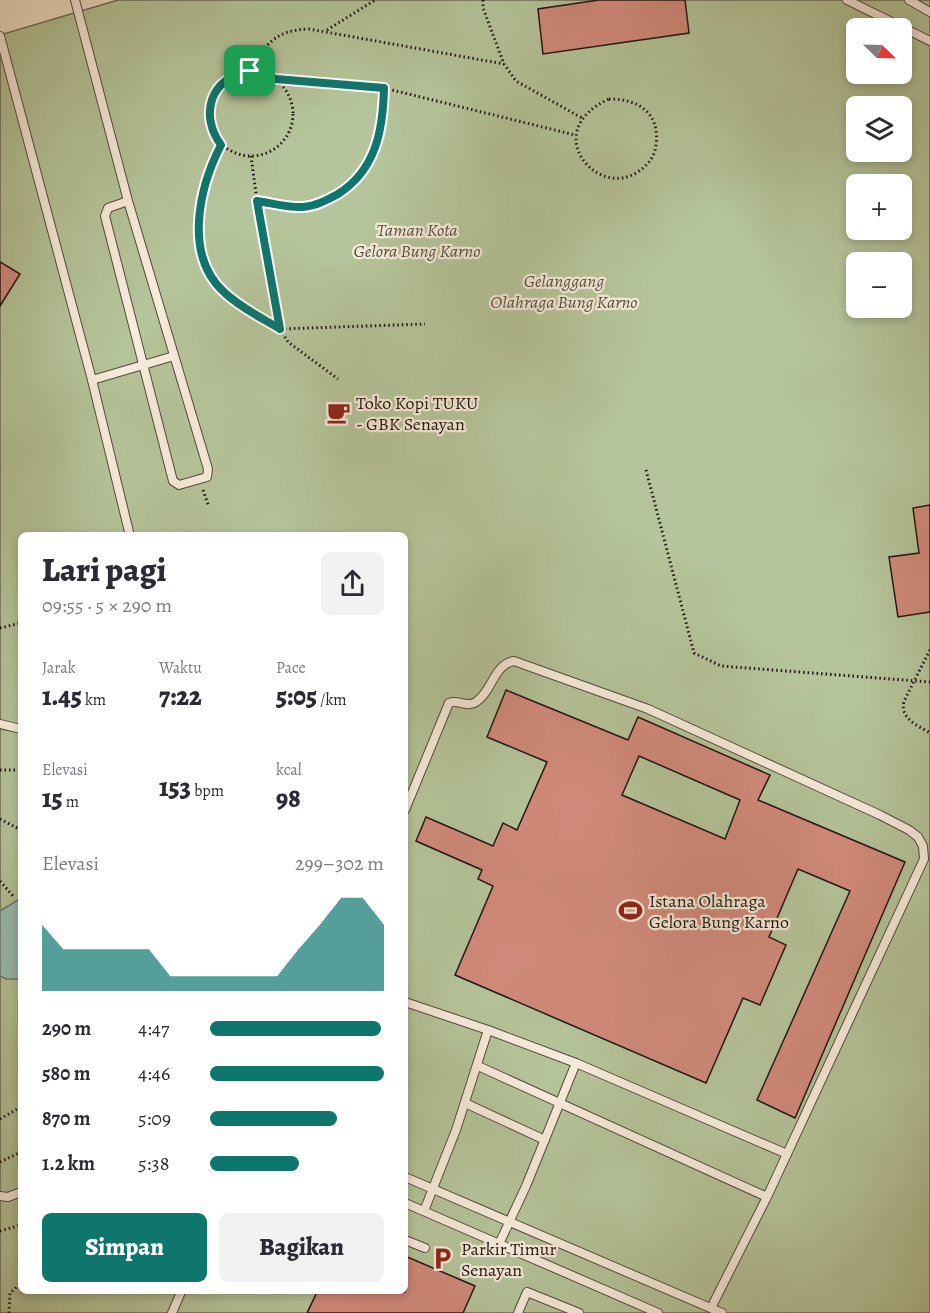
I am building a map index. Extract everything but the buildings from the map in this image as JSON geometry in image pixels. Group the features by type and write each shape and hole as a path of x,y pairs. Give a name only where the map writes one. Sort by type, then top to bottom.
{"lane":[{"path":"75,0 128,201 208,469 207,477 179,485 173,481 105,216 108,208 128,201"},
{"path":"847,0 930,41"},
{"path":"909,0 930,12"},
{"path":"0,36 92,380 129,532"},
{"path":"92,380 174,356"},
{"path":"408,803 449,703 453,701 467,705 475,703 483,696 502,667 507,662 514,661 648,709 791,772 890,820 918,837 923,846 924,858 767,1197 711,1308"},
{"path":"0,724 18,728"},
{"path":"408,1003 576,1063 787,1154"},
{"path":"424,1211 465,1103 488,1030"},
{"path":"499,1244 576,1063"},
{"path":"477,1066 767,1197"},
{"path":"465,1103 545,1140"},
{"path":"408,1178 722,1313"},
{"path":"0,1196 8,1197 18,1192"},
{"path":"408,1204 658,1313"},
{"path":"408,1240 425,1248"},
{"path":"518,1313 527,1292 579,1313"},
{"path":"172,1313 180,1294"}],"path":[{"path":"325,31 375,0"},
{"path":"483,0 504,64 516,81 582,118"},
{"path":"250,71 264,46 292,29 325,31 504,64"},
{"path":"276,79 286,89 293,104 293,121 287,136 276,149 251,156 234,153 221,145 213,134 210,124 209,107 215,91 227,79 250,71 276,79 384,88 575,135"},
{"path":"257,201 303,207 323,202 348,187 368,165 378,142 383,119 384,88"},
{"path":"609,99 626,99 641,106 652,118 657,134 656,151 647,166 633,176 617,179 601,176 587,166 579,151 575,135 582,118 594,106 609,99"},
{"path":"221,145 210,168 201,201 201,243 208,271 224,292 280,329 425,324"},
{"path":"251,156 280,329 288,342 338,380"},
{"path":"646,470 694,653 721,666 930,682"},
{"path":"199,480 209,507"},
{"path":"0,628 18,624"},
{"path":"930,650 904,701 903,714 930,734"},
{"path":"0,770 18,770"},
{"path":"0,819 18,828"},
{"path":"0,881 13,896"},
{"path":"0,1119 18,1109"},
{"path":"0,1162 18,1153"},
{"path":"0,1231 18,1226"},
{"path":"9,1313 10,1293 18,1286"}],"green space":[{"name":"Gelanggang Olahraga Bung Karno","path":"118,0 930,0 930,1313 0,1313 0,35"}],"water":[{"path":"18,900 18,979 6,979 0,976 0,911"}],"place":[{"name":"Toko Kopi TUKU - GBK Senayan","path":"338,413"},
{"name":"Istana Olahraga Gelora Bung Karno","path":"631,911"},
{"name":"Parkir Timur Senayan","path":"443,1259"}],"route":[{"path":"250,71 276,79 384,88 383,119 378,142 368,165 348,187 323,202 303,207 257,201 280,329 224,292 208,271 201,243 202,193 221,145 213,134 209,107 215,91 227,79 250,71"}],"park label":[{"name":"Taman Kota Gelora Bung Karno","path":"417,240"}]}
